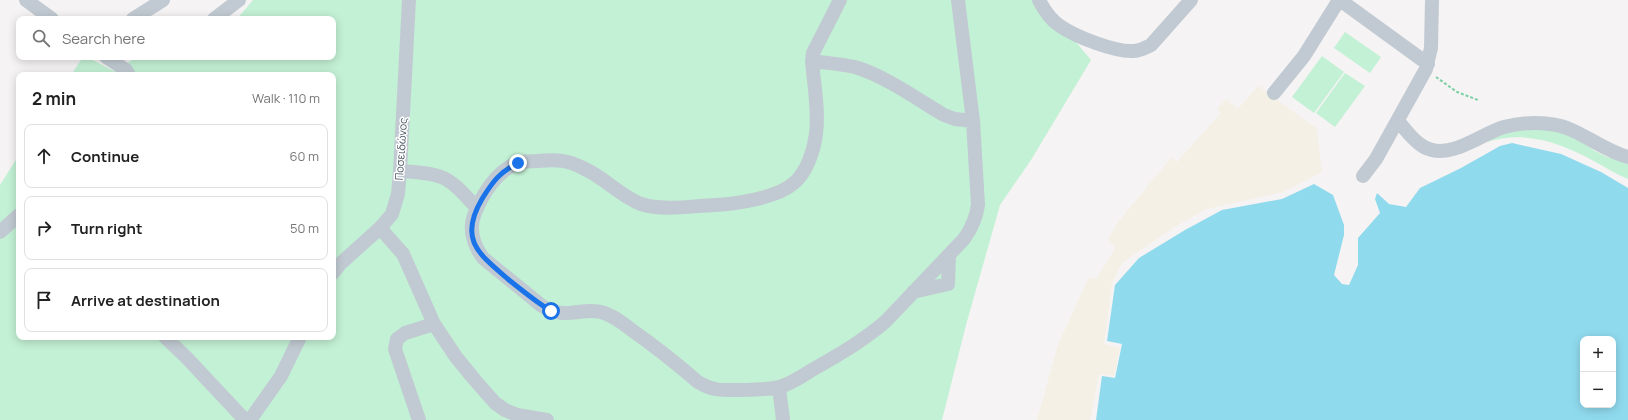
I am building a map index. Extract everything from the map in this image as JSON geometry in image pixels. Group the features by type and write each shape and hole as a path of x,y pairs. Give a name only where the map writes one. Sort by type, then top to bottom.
{"street":[{"path":"218,16 239,0"},
{"name":"Ποσειδώνος","path":"336,269 380,228 392,214 398,194 409,0"},
{"path":"840,0 816,45 812,62 816,134 812,152 804,171 795,183 783,191 734,204 656,207 642,204 630,199 586,169 570,162 556,159 518,163 505,169 496,177 477,208 474,216 472,239 483,258 542,306 560,314 592,311 602,312 612,317 644,338 698,382 706,386 726,390 778,387 792,382 861,342 886,321 949,255 973,227 978,205 973,121 958,0"},
{"path":"1039,0 1044,10 1060,26 1073,34 1110,48 1133,51 1142,50 1151,45 1191,0"},
{"path":"1274,93 1304,56 1339,0 1427,66"},
{"path":"1363,176 1376,159 1427,66 1431,48 1432,0"},
{"path":"27,1 48,16"},
{"path":"137,16 155,2"},
{"path":"111,60 127,72"},
{"path":"812,62 837,63 856,68 875,75 944,115 955,119 973,121"},
{"path":"1398,121 1415,142 1425,148 1434,150 1455,148 1503,127 1535,123 1551,124 1566,128 1610,151 1628,157"},
{"path":"400,171 428,173 442,177 453,184 477,208"},
{"path":"0,232 16,218"},
{"path":"380,228 403,254 434,324 456,357 495,403 505,410 517,414 547,420"},
{"path":"913,292 948,284 949,255"},
{"path":"420,420 395,349 397,339 405,333 434,324"},
{"path":"167,340 186,357 245,420"},
{"path":"250,420 281,376 299,340"},
{"path":"778,387 783,420"}],"path":[{"path":"1427,66 1457,92 1478,100"}],"green space":[{"path":"253,0 1042,0 1091,60 1031,160 1000,205 966,325 942,420 0,420 0,185 16,160 16,340 336,340 336,72 73,72 81,60 93,60 114,71 132,60 336,60 336,16 240,16"},
{"path":"1345,32 1381,57 1370,73 1334,48"},
{"path":"1322,56 1344,72 1314,113 1292,97"},
{"path":"1345,73 1365,86 1335,127 1316,113"},
{"path":"1538,126 1569,133 1595,151 1607,157 1628,162 1628,179 1574,151 1546,141 1517,137 1502,138 1487,142 1496,133"}],"sand":[{"path":"1258,86 1317,129 1322,172 1283,192 1206,209 1173,228 1122,263 1112,283 1104,344 1120,348 1114,376 1099,374 1090,420 1037,420 1058,345 1088,279 1097,278 1115,248 1108,240 1118,222 1171,158 1177,162 1221,113 1217,109 1226,99 1238,109"}],"water":[{"path":"1512,143 1561,154 1601,172 1628,188 1628,420 1096,420 1102,376 1115,378 1122,344 1107,341 1115,285 1139,258 1185,230 1222,210 1282,199 1314,184 1333,195 1344,225 1344,235 1334,275 1342,284 1349,285 1358,265 1358,238 1380,213 1375,199 1377,193 1389,204 1406,207 1420,188 1461,168 1500,146"}],"route":[{"path":"518,163 505,169 496,177 488,189 474,216 472,239 483,258 526,294 551,311"}]}
